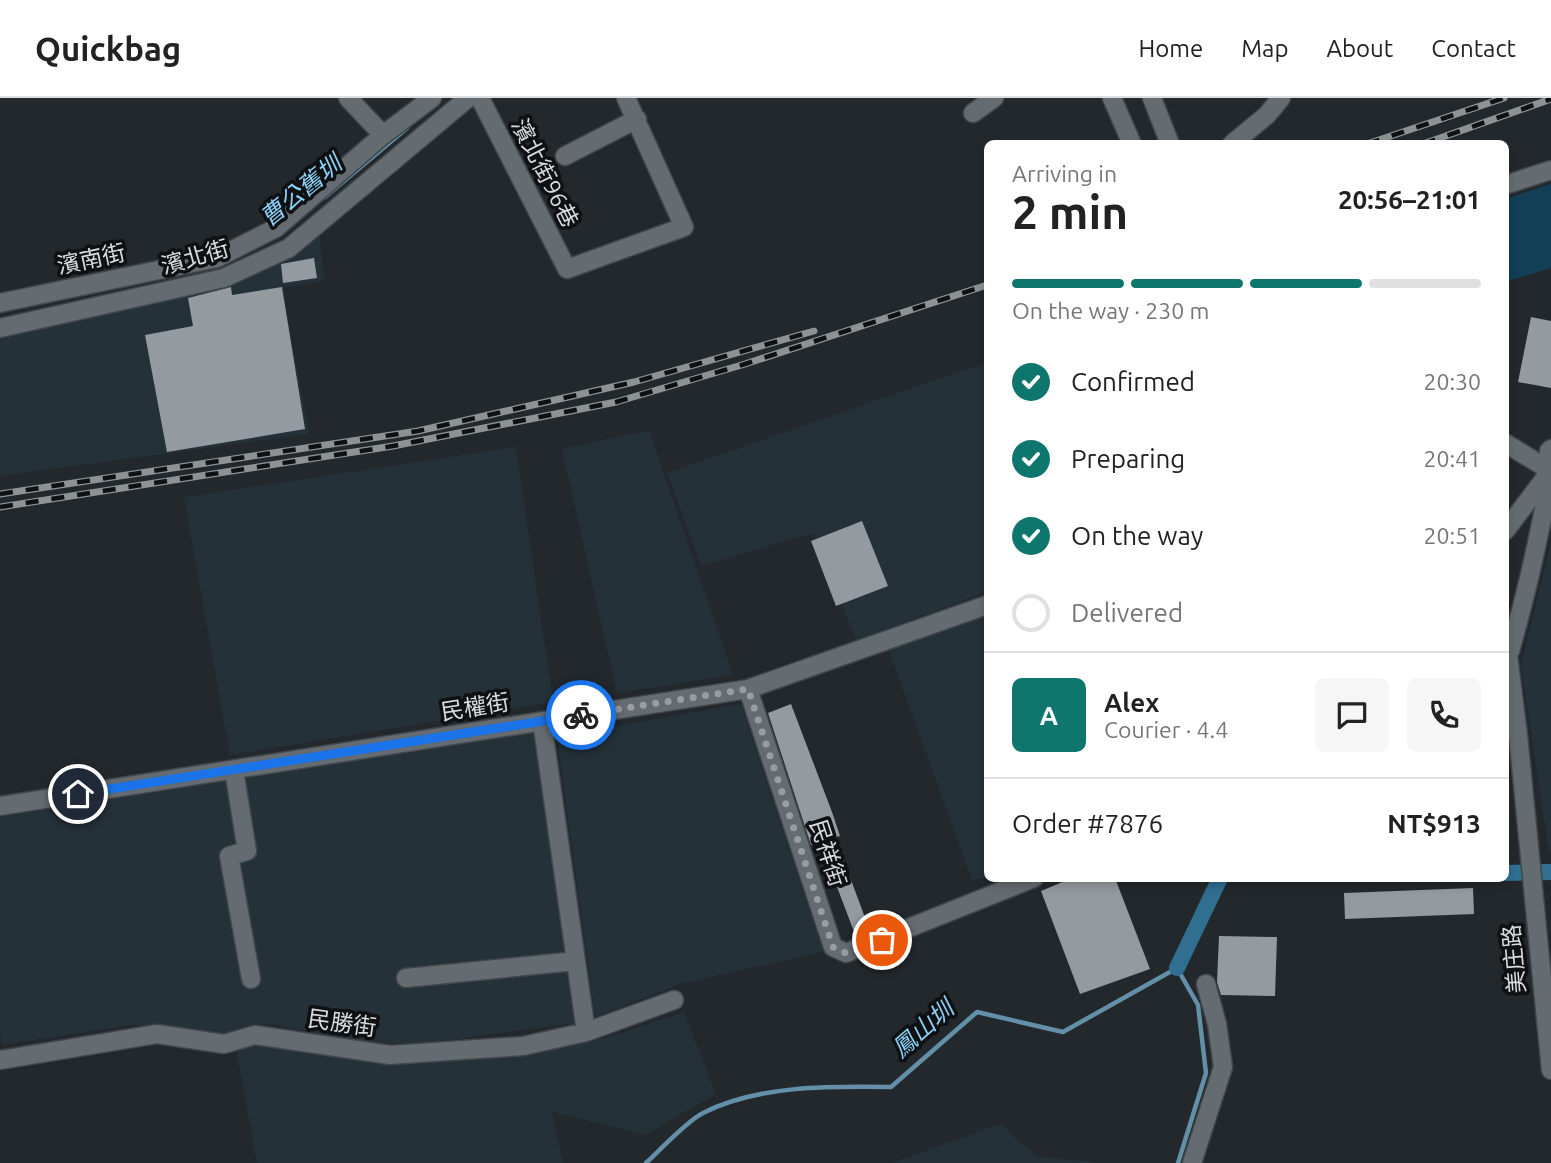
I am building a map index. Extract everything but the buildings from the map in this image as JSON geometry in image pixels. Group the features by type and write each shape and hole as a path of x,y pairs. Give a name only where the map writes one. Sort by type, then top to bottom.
{"street":[{"path":"348,98 383,135"},
{"name":"濱南街","path":"0,303 217,258 275,228 383,135 432,98"},
{"name":"濱北街","path":"2,321 224,278 289,248 468,98"},
{"name":"濱北街96巷","path":"480,98 567,270 684,227 637,119"},
{"path":"565,156 637,119 626,98"},
{"path":"973,113 993,98"},
{"path":"1112,98 1130,140"},
{"path":"1152,98 1168,140"},
{"path":"1237,140 1267,115 1281,98"},
{"path":"1509,183 1551,170"},
{"path":"1509,445 1551,471"},
{"path":"1509,654 1546,518 1551,449"},
{"path":"1509,526 1551,471"},
{"name":"民權街","path":"0,806 748,689 984,606"},
{"name":"美庄路","path":"1509,684 1551,1070"},
{"name":"民祥街","path":"748,689 833,947 846,953 858,949 1024,882"},
{"path":"542,721 586,1032"},
{"path":"234,770 247,851 229,856 251,979"},
{"path":"406,978 576,961"},
{"path":"1192,1163 1223,1067 1217,1024 1206,984"},
{"name":"民勝街","path":"0,1060 157,1034 224,1044 255,1035 390,1055 523,1046 586,1032 674,1000"}],"shaded area":[{"path":"1551,184 1551,268 1509,281 1509,198"},
{"path":"318,223 324,281 282,288 309,434 0,476 0,328 249,272"},
{"path":"984,363 984,593 856,640 813,533 701,566 667,473"},
{"path":"649,430 733,675 617,693 562,449"},
{"path":"516,447 553,702 230,755 184,497"},
{"path":"1551,541 1551,852 1549,852 1521,666"},
{"path":"984,617 984,878 972,880 889,650"},
{"path":"741,704 823,952 680,984 595,1017 557,736"},
{"path":"534,731 575,1023 425,1043 358,1043 266,1023 218,1036 132,1025 2,1045 0,817"},
{"path":"684,1012 716,1094 645,1135 552,1112 563,1163 257,1163 237,1053 258,1040 452,1059 608,1037"},
{"path":"1000,1124 1037,1156 1103,1163 892,1163"}],"waterway":[{"name":"曹公舊圳","path":"325,197 407,128"},
{"name":"鳳山圳","path":"1509,873 1551,872"},
{"name":"鳳山圳","path":"1177,968 1218,882"},
{"name":"鳳山圳","path":"646,1163 689,1122 724,1104 795,1089 891,1087 977,1012 1063,1032 1177,968 1198,1005 1206,1073 1178,1163"}],"railway":[{"path":"1379,140 1504,98"},
{"path":"1434,140 1551,99"},
{"path":"0,507 393,446 616,402 745,364 984,286"},
{"path":"0,494 418,431 634,382 814,331"}],"way so far":[{"path":"581,715 748,689 833,947 846,953 882,940"}],"route":[{"path":"78,794 581,715"}]}
